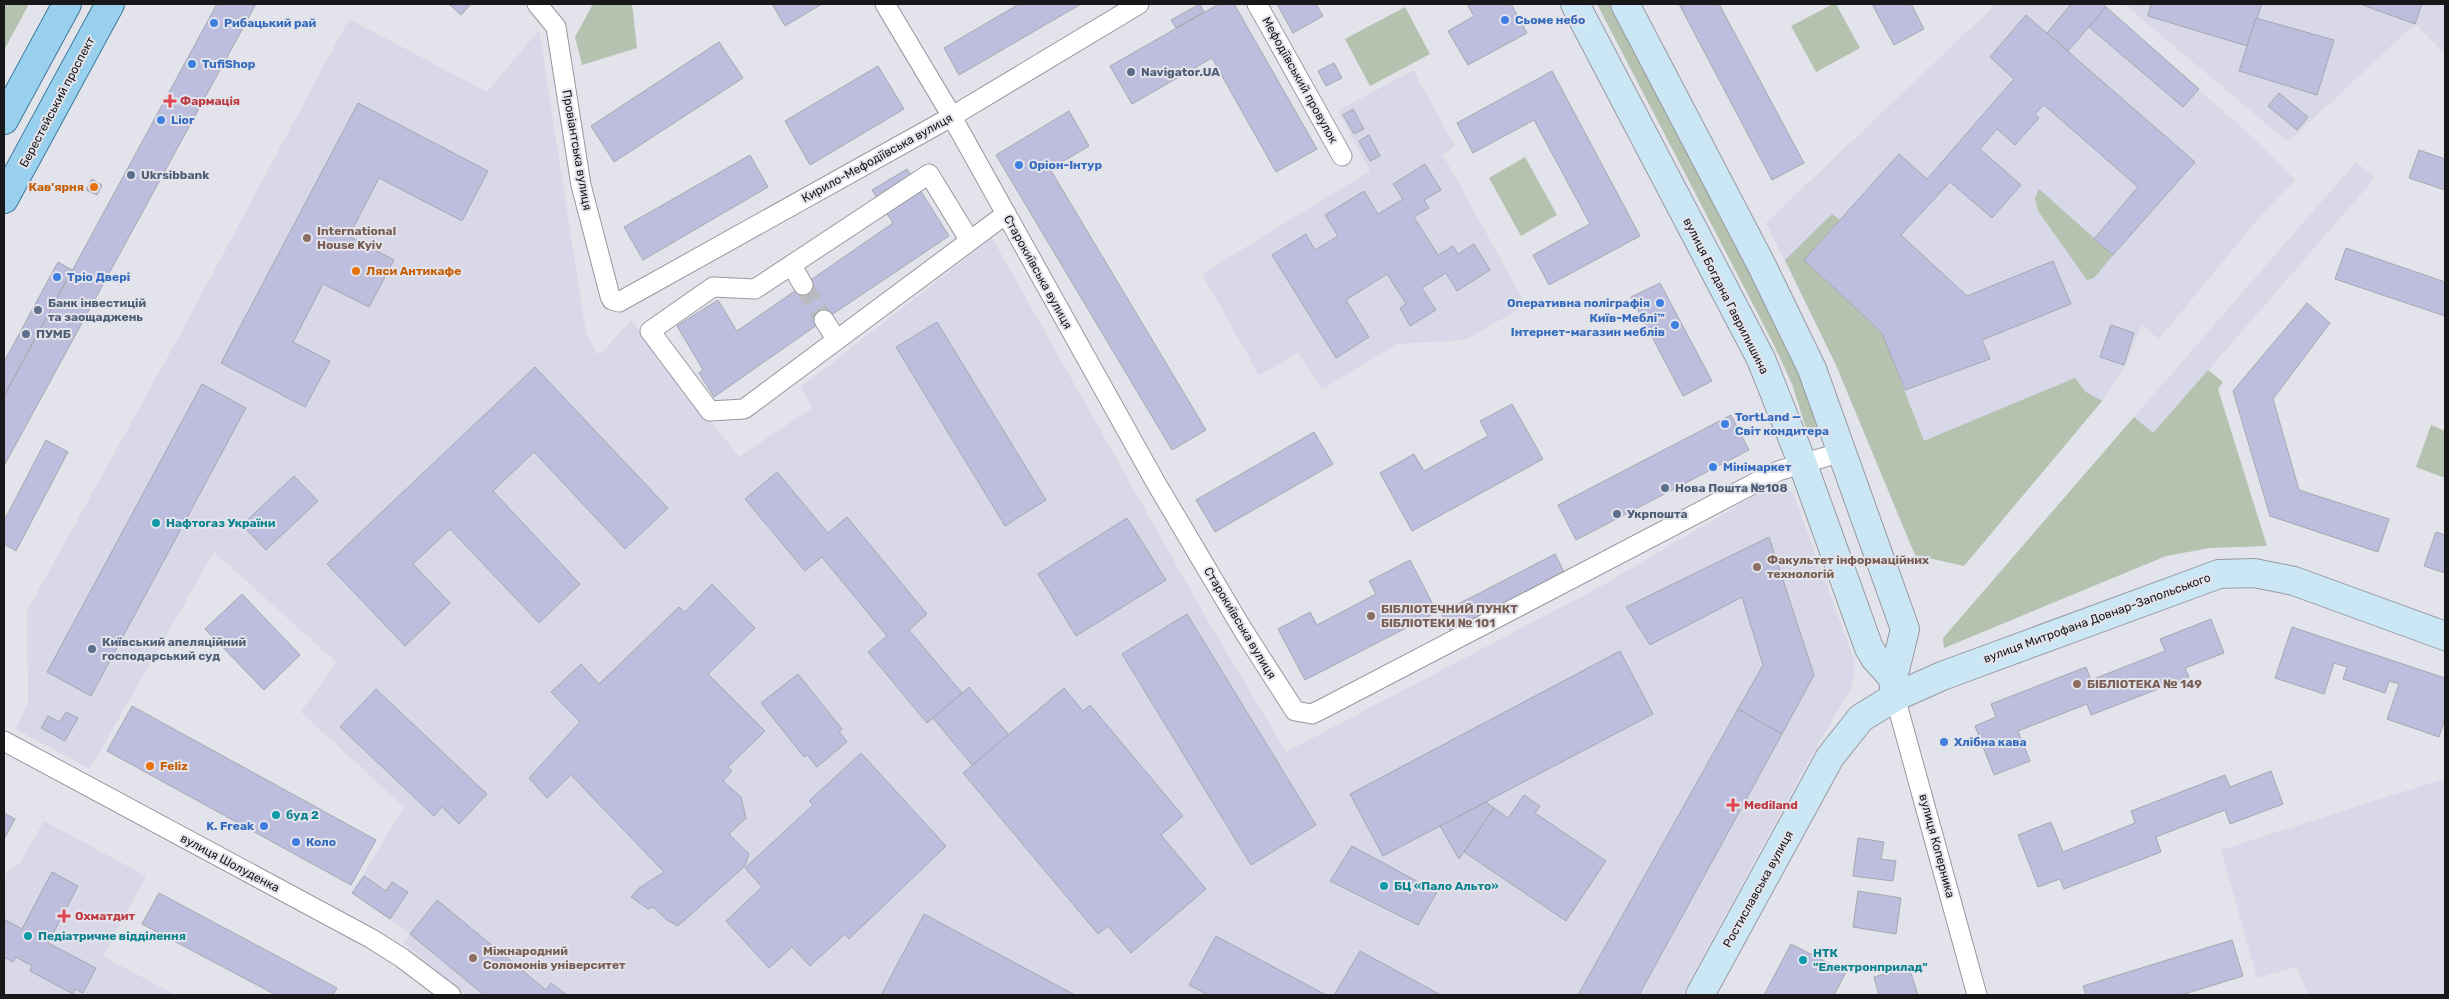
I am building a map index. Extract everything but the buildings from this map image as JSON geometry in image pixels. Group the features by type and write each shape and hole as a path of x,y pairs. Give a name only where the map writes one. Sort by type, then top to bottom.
{"main road":[{"path":"4,120 67,4"},
{"name":"Берестейський проспект","path":"4,199 110,4"}],"street":[{"name":"Провіантська вулиця","path":"537,4 556,27 581,185 612,300"},
{"name":"Старокиївська вулиця","path":"885,4 1006,214 1156,483 1243,630 1295,711 1302,714 1312,714 1778,471 1802,462 1842,452"},
{"name":"Кирило-Мефодіївська вулиця","path":"612,300 619,302 624,300 951,117 1117,9 1139,4"},
{"name":"Мефодіївський провулок","path":"1257,4 1342,156"},
{"name":"вулиця Богдана Гаврилишина","path":"1575,4 1761,359 1802,462 1869,648 1894,687"},
{"path":"1625,4 1761,264 1812,369 1904,629 1894,687"},
{"path":"970,241 929,174 755,289 713,287 650,331 710,411 744,409 836,339 970,241 1006,214"},
{"path":"792,266 804,285"},
{"path":"824,320 836,339"},
{"name":"вулиця Митрофана Довнар-Запольського","path":"1894,687 1942,676 2219,574 2254,573 2294,581 2445,636"},
{"name":"Ростиславська вулиця","path":"1700,995 1830,757 1861,718 1894,687"},
{"name":"вулиця Коперника","path":"1894,687 1977,995"},
{"name":"вулиця Шолуденка","path":"4,741 372,939 402,958 451,995"}],"shaded area":[{"path":"1991,4 2103,4 2250,135 2295,180 2259,218 2159,339 2142,325 2125,366 2102,401 1964,566 1915,555 1836,365 1766,223 1993,7"},
{"path":"2124,4 2445,4 2445,54 2415,24 2288,142"},
{"path":"349,19 487,92 539,30 586,333 597,354 604,350 631,320 739,457 812,408 801,387 992,238 1200,607 1286,752 1596,589 1776,483 1793,493 1855,662 1852,687 1813,753 1682,995 467,995 403,943 409,934 405,930 352,893 404,807 301,712 336,662 214,552 90,769 16,729 28,701 27,611 177,340"},
{"path":"1413,70 1455,146 1443,155 1526,305 1465,340 1397,344 1322,389 1298,353 1259,375 1202,274 1370,171 1338,111"},
{"path":"2356,162 2375,178 2153,434 2134,417"},
{"path":"2445,780 2445,995 2308,995 2297,967 2257,978 2221,850"},
{"name":"Охматдит","path":"44,821 146,876 103,956 175,995 4,995 4,875 21,862"}],"green space":[{"path":"4,4 29,4 4,50"},
{"path":"593,4 632,4 637,48 582,65 575,37"},
{"path":"1597,4 1616,4 1787,328 1820,429 1810,432 1805,425 1792,384 1773,343"},
{"path":"1836,4 1860,48 1816,72 1791,26"},
{"path":"1405,7 1430,54 1370,86 1345,39"},
{"path":"1525,157 1557,215 1521,236 1489,178"},
{"path":"2039,189 2113,255 2094,278 2087,280 2038,211 2035,198"},
{"path":"1832,214 1840,220 1804,260 1882,333 1924,441 2075,378 2086,392 2102,401 1964,566 1915,555 1836,365 1785,260"},
{"path":"2208,370 2223,382 2218,389 2267,546 2210,548 2166,556 1944,648 1943,638 2134,417 2153,433"},
{"path":"2431,425 2445,431 2445,478 2416,467"}],"tunnel":[{"path":"803,285 824,320"}],"place":[{"name":"Сьоме небо","path":"1505,20"},
{"name":"Рибацький рай","path":"214,23"},
{"name":"TufiShop","path":"192,64"},
{"name":"Navigator.UA","path":"1131,72"},
{"name":"Фармація","path":"170,101"},
{"name":"Lior","path":"161,120"},
{"name":"Оріон-Інтур","path":"1019,165"},
{"name":"Ukrsibbank","path":"131,175"},
{"name":"Кав'ярня","path":"94,187"},
{"name":"International House Kyiv","path":"307,238"},
{"name":"Ляси Антикафе","path":"356,271"},
{"name":"Тріо Двері","path":"57,277"},
{"name":"Оперативна поліграфія","path":"1660,303"},
{"name":"Банк інвестицій та заощаджень","path":"38,310"},
{"name":"Київ-Меблі™ Інтернет-магазин меблів","path":"1675,325"},
{"name":"ПУМБ","path":"26,334"},
{"name":"TortLand — Світ кондитера","path":"1725,424"},
{"name":"Мінімаркет","path":"1713,467"},
{"name":"Нова Пошта №108","path":"1665,488"},
{"name":"Укрпошта","path":"1617,514"},
{"name":"Нафтогаз України","path":"156,523"},
{"name":"Факультет інформаційних технологій","path":"1757,567"},
{"name":"БІБЛІОТЕЧНИЙ ПУНКТ БІБЛІОТЕКИ № 101","path":"1371,616"},
{"name":"Київський апеляційний господарський суд","path":"92,649"},
{"name":"БІБЛІОТЕКА № 149","path":"2077,684"},
{"name":"Хлібна кава","path":"1944,742"},
{"name":"Feliz","path":"150,766"},
{"name":"Mediland","path":"1733,805"},
{"name":"буд 2","path":"276,815"},
{"name":"K. Freak","path":"264,826"},
{"name":"Коло","path":"296,842"},
{"name":"БЦ «Пало Альто»","path":"1384,886"},
{"name":"Охматдит","path":"64,916"},
{"name":"Педіатричне відділення","path":"28,936"},
{"name":"Міжнародний Соломонів університет","path":"473,958"},
{"name":"НТК \"Електронприлад\"","path":"1803,960"}]}
